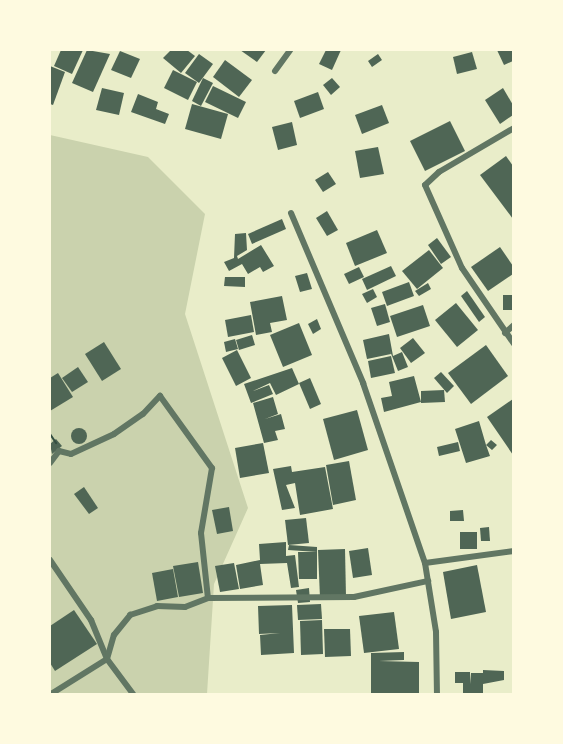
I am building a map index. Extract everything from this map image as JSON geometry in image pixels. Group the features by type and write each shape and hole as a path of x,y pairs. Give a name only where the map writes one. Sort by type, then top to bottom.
{"street":[{"path":"275,71 290,50"},
{"path":"513,128 439,171 425,185 462,268 513,344"},
{"path":"291,213 363,382 425,563 436,632 437,694"},
{"path":"505,333 513,325"},
{"path":"50,463 58,451 71,454 114,434 143,414 160,396 212,468 201,533 208,598"},
{"path":"425,563 513,551"},
{"path":"50,560 91,620 107,659 133,694"},
{"path":"51,694 107,659 114,635 130,615 157,606 184,607 208,598 354,597 428,581"}],"green space":[{"path":"50,135 148,157 205,214 185,314 248,508 214,584 207,694 50,694"}],"building":[{"path":"61,50 83,50 72,74 54,66"},
{"path":"87,50 110,54 93,92 72,83"},
{"path":"171,50 187,50 195,56 181,73 163,58"},
{"path":"240,50 266,50 257,62"},
{"path":"326,50 341,50 332,70 319,64"},
{"path":"497,50 513,50 513,61 504,65"},
{"path":"120,51 140,59 131,78 111,70"},
{"path":"472,52 477,69 457,74 453,57"},
{"path":"199,54 213,64 199,83 185,73"},
{"path":"378,54 382,60 372,67 368,61"},
{"path":"225,60 252,80 239,97 213,77"},
{"path":"50,66 65,72 53,105 50,104"},
{"path":"173,70 197,82 188,100 164,88"},
{"path":"203,78 213,83 201,106 192,101"},
{"path":"332,78 340,87 331,95 323,85"},
{"path":"213,86 246,102 238,118 205,102"},
{"path":"102,88 124,93 119,115 96,110"},
{"path":"503,88 513,105 513,115 500,124 485,100"},
{"path":"318,92 324,109 300,118 294,101"},
{"path":"138,94 158,102 156,109 169,114 165,124 131,112"},
{"path":"192,104 228,114 221,139 185,129"},
{"path":"382,105 389,123 362,134 355,115"},
{"path":"450,121 465,151 425,171 410,141"},
{"path":"292,122 297,145 278,150 272,127"},
{"path":"378,147 384,174 360,178 355,151"},
{"path":"506,156 513,166 513,219 480,175"},
{"path":"328,172 336,184 323,192 315,180"},
{"path":"327,211 338,230 327,236 316,218"},
{"path":"282,219 286,229 252,244 248,234"},
{"path":"377,230 387,253 355,266 346,243"},
{"path":"246,233 247,250 237,256 238,259 261,245 274,266 263,272 260,267 248,274 242,264 229,271 224,262 234,258 235,234"},
{"path":"437,238 451,257 441,264 428,245"},
{"path":"500,247 513,266 513,274 488,291 471,267"},
{"path":"429,250 443,268 417,289 402,271"},
{"path":"391,266 396,276 367,290 362,279"},
{"path":"359,267 364,277 349,284 344,274"},
{"path":"307,273 312,289 300,292 295,276"},
{"path":"225,277 245,277 245,287 224,286"},
{"path":"409,282 414,296 387,306 382,292"},
{"path":"428,283 431,289 419,296 415,291"},
{"path":"373,289 377,297 367,303 362,294"},
{"path":"467,291 485,317 479,322 461,296"},
{"path":"503,295 513,295 513,310 503,310"},
{"path":"282,296 287,320 270,323 272,332 256,335 250,302"},
{"path":"456,303 478,330 457,347 435,320"},
{"path":"385,304 390,322 377,326 371,308"},
{"path":"423,305 430,326 397,337 390,316"},
{"path":"251,315 254,332 228,337 225,320"},
{"path":"317,319 321,329 313,334 308,324"},
{"path":"299,323 312,355 283,367 270,335"},
{"path":"389,334 393,356 402,352 408,367 398,371 390,351 391,354 367,359 363,340"},
{"path":"252,335 255,345 239,350 236,340"},
{"path":"413,338 425,353 411,363 400,348"},
{"path":"235,339 238,349 226,352 224,342"},
{"path":"104,342 121,369 102,381 85,354"},
{"path":"486,345 508,376 471,404 448,373"},
{"path":"237,350 251,378 236,386 222,358"},
{"path":"391,356 395,373 371,378 368,361"},
{"path":"78,367 88,382 72,392 62,378"},
{"path":"292,368 299,384 276,395 270,383 253,391 269,385 273,394 251,403 244,384"},
{"path":"441,372 454,386 447,393 434,378"},
{"path":"58,373 73,397 50,411 50,378"},
{"path":"414,376 421,402 384,412 381,398 392,396 389,382"},
{"path":"310,378 321,404 310,409 299,383"},
{"path":"444,390 445,402 421,403 421,391"},
{"path":"273,397 278,414 265,419 281,414 285,429 275,431 278,440 264,443 253,403"},
{"path":"513,399 513,455 487,417"},
{"path":"357,410 368,450 334,460 323,419"},
{"path":"479,421 490,456 466,463 455,429"},
{"path":"79,428 85,430 87,436 85,442 79,444 73,442 71,436 73,430"},
{"path":"56,439 62,446 52,454 50,444"},
{"path":"491,440 497,445 492,450 486,445"},
{"path":"458,442 460,451 439,456 437,447"},
{"path":"263,443 269,473 240,478 235,448"},
{"path":"349,461 356,500 333,505 326,465"},
{"path":"291,466 292,472 325,467 333,509 300,515 295,483 286,485 295,508 282,510 273,469"},
{"path":"84,487 98,508 89,514 74,494"},
{"path":"229,507 233,531 217,534 212,510"},
{"path":"463,510 464,521 450,521 450,511"},
{"path":"306,518 309,543 288,545 285,520"},
{"path":"489,527 490,541 481,541 480,528"},
{"path":"460,532 477,532 477,549 460,549"},
{"path":"286,542 286,556 295,555 299,587 291,588 287,563 260,564 263,585 240,589 236,565 260,560 259,544"},
{"path":"289,545 317,547 317,552 288,550"},
{"path":"368,548 372,575 353,578 349,551"},
{"path":"345,549 346,597 320,598 318,550"},
{"path":"298,552 317,552 317,579 299,579"},
{"path":"198,562 203,593 179,597 173,566"},
{"path":"234,563 239,589 220,592 215,566"},
{"path":"477,565 486,612 451,619 443,572"},
{"path":"173,569 178,597 157,601 152,573"},
{"path":"309,588 310,602 298,603 296,590"},
{"path":"321,604 322,619 298,620 297,605"},
{"path":"292,605 294,653 261,655 260,635 280,633 259,634 258,606"},
{"path":"74,610 97,644 55,671 50,663 50,626"},
{"path":"394,612 399,649 364,653 359,616"},
{"path":"322,620 323,654 301,655 300,621"},
{"path":"324,629 350,629 351,656 325,657"},
{"path":"404,652 404,660 379,661 419,662 419,694 371,694 371,653"},
{"path":"483,670 504,671 504,680 483,684 483,694 463,694 463,683 455,683 455,672 470,672 470,684 471,673 483,673"}]}
